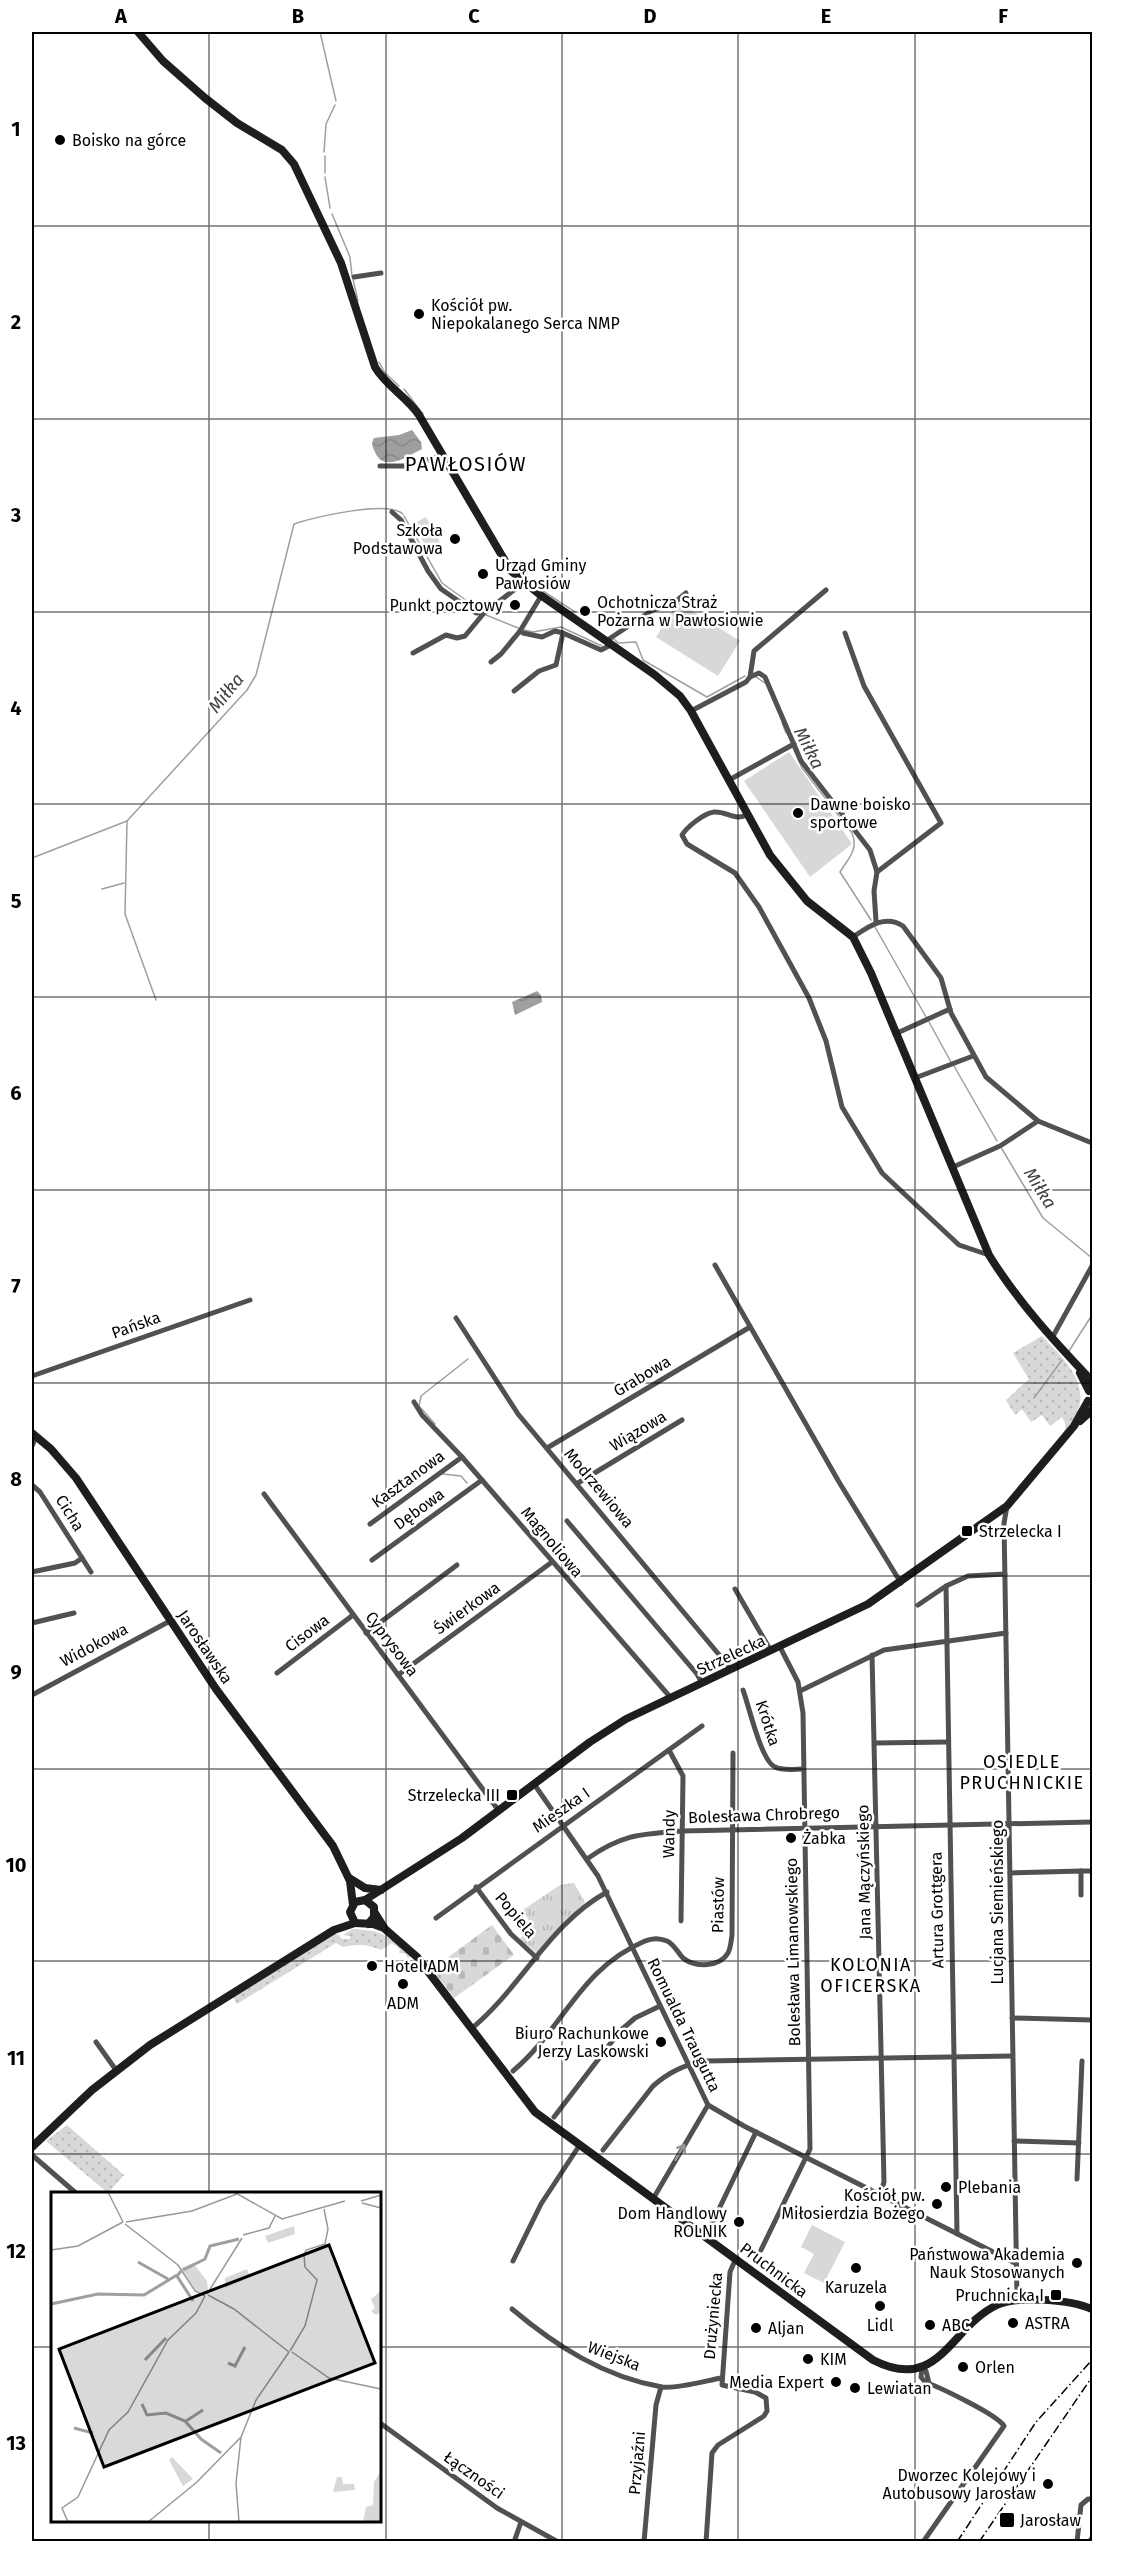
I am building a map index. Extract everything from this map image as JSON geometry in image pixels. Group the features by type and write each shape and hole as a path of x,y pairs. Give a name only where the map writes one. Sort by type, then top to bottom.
{"street":[{"path":"138,32 161,59 198,92 237,123 282,150 294,164 341,262 375,367 384,380 414,408 511,571 523,583 675,692 691,711 770,855 807,901 853,937 871,973 989,1255 1007,1285 1076,1366 1092,1381"},
{"path":"354,277 381,273"},
{"path":"380,465 405,466 442,456"},
{"path":"392,512 401,520 428,572 441,590 476,613 484,613"},
{"path":"413,653 446,635 457,638 465,636 484,613 523,583"},
{"path":"750,677 754,651 826,590"},
{"path":"520,631 525,635 542,637 555,631 601,650 651,611 675,602 686,593"},
{"path":"490,662 501,654 520,631 541,596"},
{"path":"514,691 539,671 556,665 563,633"},
{"path":"844,633 864,686 941,823 877,873"},
{"path":"691,711 746,682 750,677 759,673 765,677 792,745 801,760 870,850 877,873 874,891 876,921"},
{"path":"729,780 792,745"},
{"path":"748,814 744,817 735,817 715,812 686,830 682,839 735,873 759,907 810,998 826,1041 842,1107 882,1173 959,1245 989,1255"},
{"path":"853,937 876,921 897,922 903,926 941,978 950,1009 986,1077 1038,1121 1092,1143"},
{"path":"895,1034 950,1009"},
{"path":"915,1078 973,1056"},
{"path":"953,1167 1000,1146 1038,1121"},
{"path":"715,1265 839,1482 901,1583"},
{"path":"1052,1338 1092,1266"},
{"name":"Pańska","path":"32,1376 250,1300"},
{"name":"Modrzewiowa","path":"456,1318 518,1414 578,1483 731,1669"},
{"name":"Grabowa","path":"547,1448 750,1327"},
{"path":"1076,1366 1090,1389 1091,1406"},
{"name":"Magnoliowa","path":"414,1402 422,1415 462,1456 671,1698"},
{"name":"Strzelecka","path":"363,1900 425,1863 590,1742 626,1719 868,1604 901,1583 1007,1506 1091,1406"},
{"name":"Wiązowa","path":"578,1483 682,1420"},
{"path":"32,1446 34,1435"},
{"name":"Jarosławska","path":"34,1435 76,1478 216,1689 333,1846 363,1900"},
{"name":"Kasztanowa","path":"370,1524 462,1456"},
{"name":"Dębowa","path":"372,1560 482,1480"},
{"name":"Cicha","path":"32,1485 40,1492 91,1572"},
{"name":"Cyprysowa","path":"264,1494 499,1810"},
{"name":"Lucjana Siemieńskiego","path":"1007,1506 1004,1523 1017,2299"},
{"path":"990,1518 1004,1523"},
{"path":"567,1521 697,1674 702,1683"},
{"name":"Cicha","path":"32,1572 75,1563 82,1558"},
{"name":"Świerkowa","path":"398,1675 552,1562"},
{"path":"366,1633 457,1565"},
{"path":"918,1605 946,1586 974,1574 1005,1574"},
{"name":"Artura Grottgera","path":"946,1586 957,2234"},
{"path":"735,1589 771,1651"},
{"path":"32,1623 74,1614"},
{"name":"Cisowa","path":"277,1673 353,1615"},
{"name":"Widokowa","path":"32,1695 170,1621"},
{"path":"800,1691 884,1650 1006,1633"},
{"name":"Bolesława Limanowskiego","path":"761,2250 810,2149 803,1713 800,1691 780,1647"},
{"name":"Jana Mączyńskiego","path":"872,1655 884,2182 880,2196"},
{"name":"Krótka","path":"743,1690 763,1752 770,1764 779,1768 803,1769"},
{"name":"Mieszka I","path":"436,1918 702,1726"},
{"path":"875,1743 948,1742"},
{"name":"Wandy","path":"669,1750 683,1776 681,1921"},
{"name":"Piastów","path":"513,2071 528,2058 600,1968 632,1947 650,1939 668,1941 684,1959 701,1964 720,1961 727,1954 732,1935 733,1754"},
{"name":"Romualda Traugutta","path":"534,1784 607,1892 708,2105 880,2196 1016,2263"},
{"name":"Bolesława Chrobrego","path":"586,1859 619,1839 636,1834 877,1825 1092,1822"},
{"path":"1081,1871 1081,1895"},
{"path":"1010,1874 1092,1871"},
{"path":"350,1880 365,1888 382,1890"},
{"name":"Jarosławska","path":"350,1880 351,1908"},
{"name":"Popiela","path":"476,1887 511,1934 537,1958"},
{"path":"32,2146 116,2070 172,2030 337,1928 355,1923 368,1924 376,1898 382,1890"},
{"path":"471,2029 497,2006 575,1913 607,1892"},
{"path":"337,1928 351,1908 363,1900 374,1910"},
{"path":"351,1908 355,1923"},
{"name":"Pruchnicka","path":"374,1910 385,1929 415,1956 535,2112 873,2360 892,2368 905,2370 922,2367"},
{"name":"Pruchnicka","path":"368,1924 385,1929"},
{"path":"554,2117 620,2031 635,2018 660,2006"},
{"path":"1012,2018 1092,2020"},
{"path":"96,2042 116,2070"},
{"path":"603,2150 653,2086 662,2078 687,2064 705,2061 1012,2056"},
{"path":"1077,2179 1082,2061"},
{"path":"653,2199 708,2105"},
{"path":"706,2236 756,2132"},
{"path":"1014,2141 1079,2142"},
{"path":"513,2261 541,2204 579,2146"},
{"path":"32,2155 76,2192"},
{"name":"Drużyniecka","path":"706,2541 712,2453 718,2445 764,2416 767,2411 766,2398 722,2381 729,2272 736,2258"},
{"path":"923,2541 1005,2426 999,2419 929,2383 921,2377 922,2367 941,2357 984,2313 996,2305 1017,2299 1064,2303 1092,2309"},
{"name":"Wiejska","path":"512,2309 544,2335 583,2360 617,2375 661,2387 722,2381"},
{"name":"Przyjaźni","path":"644,2541 656,2406 661,2387"},
{"name":"Łączności","path":"381,2424 458,2480 521,2522 558,2541"},
{"path":"1077,2541 1080,2510 1084,2502 1092,2499"},
{"path":"514,2541 521,2522"},
{"path":"1089,2541 1092,2538"}],"green space":[{"path":"426,517 440,542 428,550 413,524"},
{"path":"678,602 740,641 718,676 656,637"},
{"name":"Dawne boisko sportowe","path":"789,752 852,844 810,877 744,781"},
{"path":"1042,1336 1070,1368 1079,1387 1078,1411 1064,1432 1066,1425 1062,1417 1050,1426 1042,1415 1031,1422 1022,1409 1015,1415 1006,1400 1029,1379 1013,1353"},
{"path":"574,1883 585,1902 537,1953 520,1939 532,1926 523,1910 560,1885"},
{"path":"492,1925 514,1955 454,1998 432,1969"},
{"path":"353,1929 385,1935 411,1956 408,1958 405,1953 399,1953 400,1949 392,1943 381,1950 362,1945 343,1947 336,1943 237,2004 233,1997 335,1933 343,1939 350,1939 350,1936 343,1935"},
{"path":"67,2125 124,2175 107,2192 46,2141"},
{"path":"812,2225 845,2242 824,2283 804,2273 814,2254 801,2247"}],"water":[{"path":"412,430 421,442 422,449 397,461 384,462 379,458 373,446 374,438 399,435"},
{"path":"537,991 541,995 542,1002 515,1015 512,1002"}],"waterway":[{"path":"320,32 336,101"},
{"path":"324,152 326,124 335,105"},
{"path":"325,156 325,173"},
{"path":"325,177 330,208"},
{"path":"332,214 350,257 352,276"},
{"path":"353,279 358,301"},
{"path":"379,362 385,373 399,386"},
{"path":"404,389 423,414"},
{"name":"Miłka","path":"32,858 127,821 247,690 256,675 294,524 333,514 367,509 395,510 403,514"},
{"name":"Miłka","path":"404,516 442,583 481,611"},
{"path":"510,562 521,574"},
{"path":"534,585 538,587"},
{"path":"543,591 575,612"},
{"name":"Miłka","path":"486,615 518,628"},
{"name":"Miłka","path":"524,630 533,632 561,627 602,646"},
{"name":"Miłka","path":"614,639 618,643 636,642 643,660 707,697 745,676"},
{"name":"Miłka","path":"756,677 765,683"},
{"name":"Miłka","path":"782,723 786,733"},
{"name":"Miłka","path":"793,748 802,768 852,833 853,849 840,872 871,920"},
{"path":"127,821 125,914 156,1000"},
{"path":"102,889 124,883"},
{"name":"Miłka","path":"875,927 926,1017"},
{"name":"Miłka","path":"929,1022 951,1062"},
{"name":"Miłka","path":"954,1066 997,1141"},
{"name":"Miłka","path":"1002,1149 1043,1218 1092,1258"},
{"path":"1069,1351 1092,1315"},
{"path":"435,1424 419,1406 421,1396 468,1359"},
{"path":"1034,1398 1062,1360"},
{"path":"443,1474 461,1476 467,1483"}],"railway":[{"path":"957,2542 1036,2422 1092,2360"},
{"path":"979,2542 1092,2377"}],"place":[{"name":"Boisko na górce","path":"60,140"},
{"name":"Kościół pw. Niepokalanego Serca NMP","path":"419,314"},
{"name":"Szkoła Podstawowa","path":"455,539"},
{"name":"Urząd Gminy Pawłosiów","path":"483,574"},
{"name":"Punkt pocztowy","path":"515,605"},
{"name":"Ochotnicza Straż Pożarna w Pawłosiowie","path":"585,611"},
{"name":"Dawne boisko sportowe","path":"798,813"},
{"name":"Strzelecka I","path":"967,1531"},
{"name":"Strzelecka III","path":"512,1795"},
{"name":"Żabka","path":"791,1838"},
{"name":"Hotel ADM","path":"372,1966"},
{"name":"ADM","path":"403,1984"},
{"name":"Biuro Rachunkowe Jerzy Laskowski","path":"661,2042"},
{"name":"Plebania","path":"946,2187"},
{"name":"Kościół pw. Miłosierdzia Bożego","path":"937,2204"},
{"name":"Dom Handlowy ROLNIK","path":"739,2222"},
{"name":"Państwowa Akademia Nauk Stosowanych","path":"1077,2263"},
{"name":"Karuzela","path":"856,2268"},
{"name":"Pruchnicka I","path":"1056,2295"},
{"name":"Lidl","path":"880,2306"},
{"name":"ASTRA","path":"1013,2323"},
{"name":"ABC","path":"930,2325"},
{"name":"Aljan","path":"756,2328"},
{"name":"KIM","path":"808,2359"},
{"name":"Orlen","path":"963,2367"},
{"name":"Media Expert","path":"836,2382"},
{"name":"Lewiatan","path":"855,2388"},
{"name":"Dworzec Kolejowy i Autobusowy Jarosław","path":"1048,2484"},
{"name":"Jarosław","path":"1007,2520"}],"district":[{"name":"PAWŁOSIÓW","path":"466,464"},
{"name":"OSIEDLE PRUCHNICKIE","path":"1022,1772"},
{"name":"KOLONIA OFICERSKA","path":"871,1975"}]}
